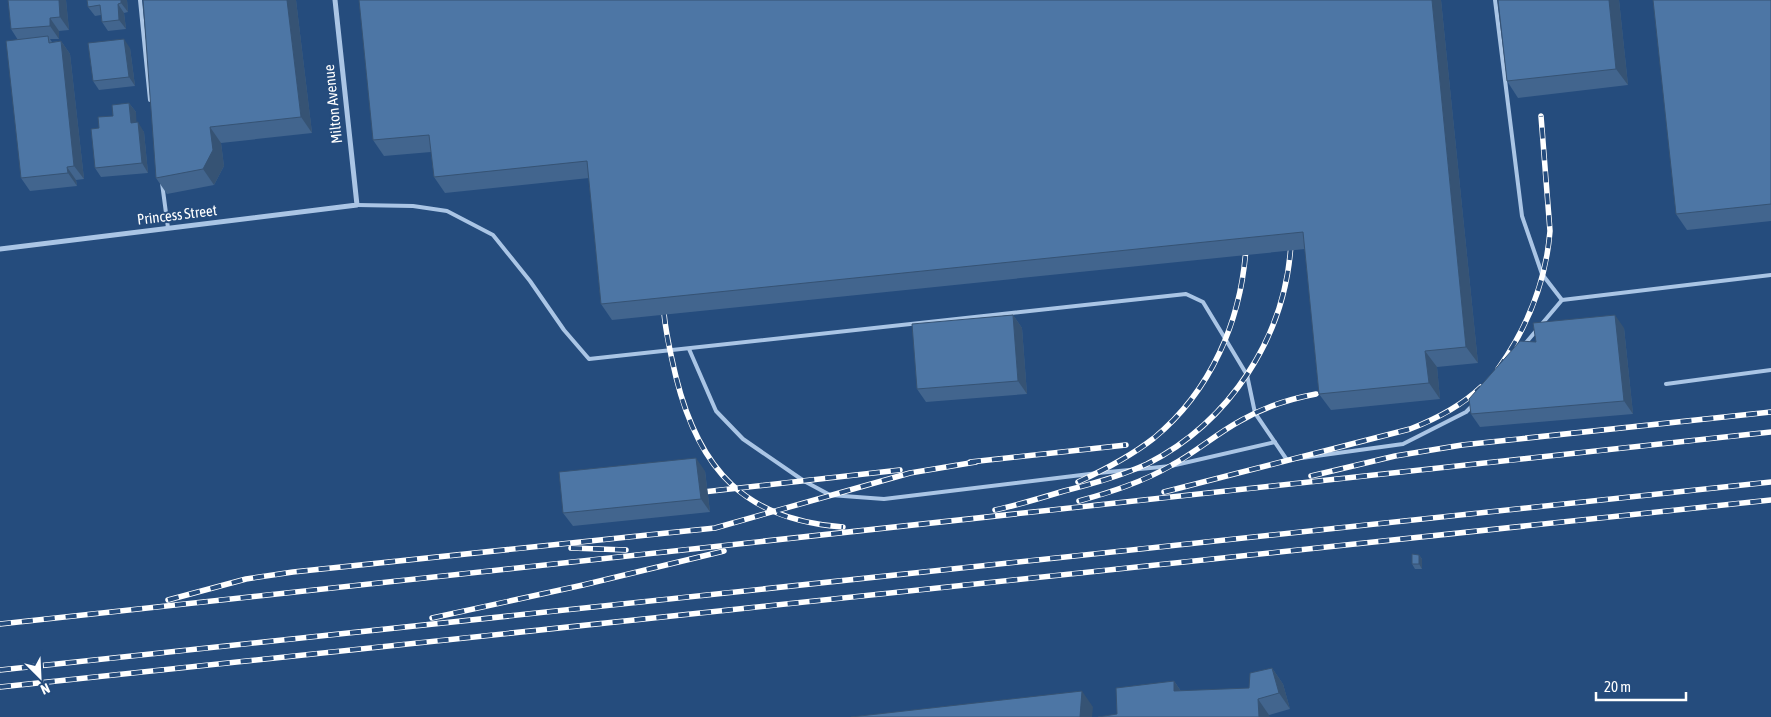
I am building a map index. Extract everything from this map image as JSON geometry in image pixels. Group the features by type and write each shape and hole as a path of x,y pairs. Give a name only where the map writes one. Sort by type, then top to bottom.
{"street":[{"name":"Milton Avenue","path":"334,0 357,206"},
{"name":"Princess Street","path":"0,249 357,206"}],"lane":[{"path":"140,0 151,105"},
{"path":"1496,0 1522,216 1542,274 1562,300"},
{"path":"161,181 168,228"},
{"path":"357,206 413,206 447,211 493,235 530,281 564,330 589,359 1186,294 1203,302 1247,375 1256,413 1287,460 1403,444 1466,412 1472,405"},
{"path":"1520,349 1562,300 1771,275"},
{"path":"689,349 716,411 743,439 804,481 830,495 884,498 1171,466 1275,442"},
{"path":"1666,384 1771,370"}],"building":[{"path":"8,0 59,0 60,17 50,18 50,26 11,29"},
{"path":"87,0 121,0 121,3 118,4 119,20 102,22 100,5 88,7"},
{"path":"143,0 287,0 301,117 210,127 213,150 203,169 156,178"},
{"path":"359,0 1432,0 1466,347 1425,351 1429,383 1319,394 1303,232 601,304 587,161 434,177 429,135 373,140"},
{"path":"1498,0 1609,0 1616,69 1507,81"},
{"path":"1653,0 1771,0 1771,204 1676,214"},
{"path":"48,36 49,43 61,41 74,166 67,167 68,173 21,178 6,41"},
{"path":"124,39 129,77 93,81 88,43"},
{"path":"129,103 131,123 138,122 142,163 95,168 91,129 99,128 98,117 113,116 112,105"},
{"path":"1013,315 1018,381 917,389 912,324"},
{"path":"1615,315 1624,401 1471,414 1469,399 1520,341 1536,342 1533,323"},
{"path":"696,458 701,499 563,513 559,472"},
{"path":"1412,554 1419,555 1419,564 1412,564"},
{"path":"1272,668 1279,693 1258,699 1259,717 1098,717 1117,714 1116,688 1174,681 1174,691 1249,688 1250,673"},
{"path":"1082,691 1080,717 851,717"}],"railway":[{"path":"1498,369 1526,321 1539,286 1548,250 1550,231 1541,116"},
{"path":"995,510 1096,483 1147,464 1177,446 1204,425 1228,400 1248,373 1265,343 1278,311 1287,277 1291,243"},
{"path":"1078,482 1098,473 1145,445 1174,419 1192,399 1220,353 1230,328 1238,302 1246,248"},
{"path":"664,313 672,361 686,410 698,439 713,463 731,484 753,501 779,514 809,522 843,527"},
{"path":"1164,492 1410,429 1447,412 1465,401 1481,387"},
{"path":"1079,501 1150,477 1181,460 1249,416 1286,401 1316,394"},
{"path":"1311,476 1395,456 1462,445 1771,412"},
{"path":"0,624 1771,432"},
{"path":"970,462 1126,445"},
{"path":"168,600 246,579 293,572 715,528 910,473 976,462"},
{"path":"694,493 900,470"},
{"path":"0,670 1771,482"},
{"path":"0,687 1771,500"},
{"path":"571,548 626,550"},
{"path":"432,618 583,585 724,551"}]}
